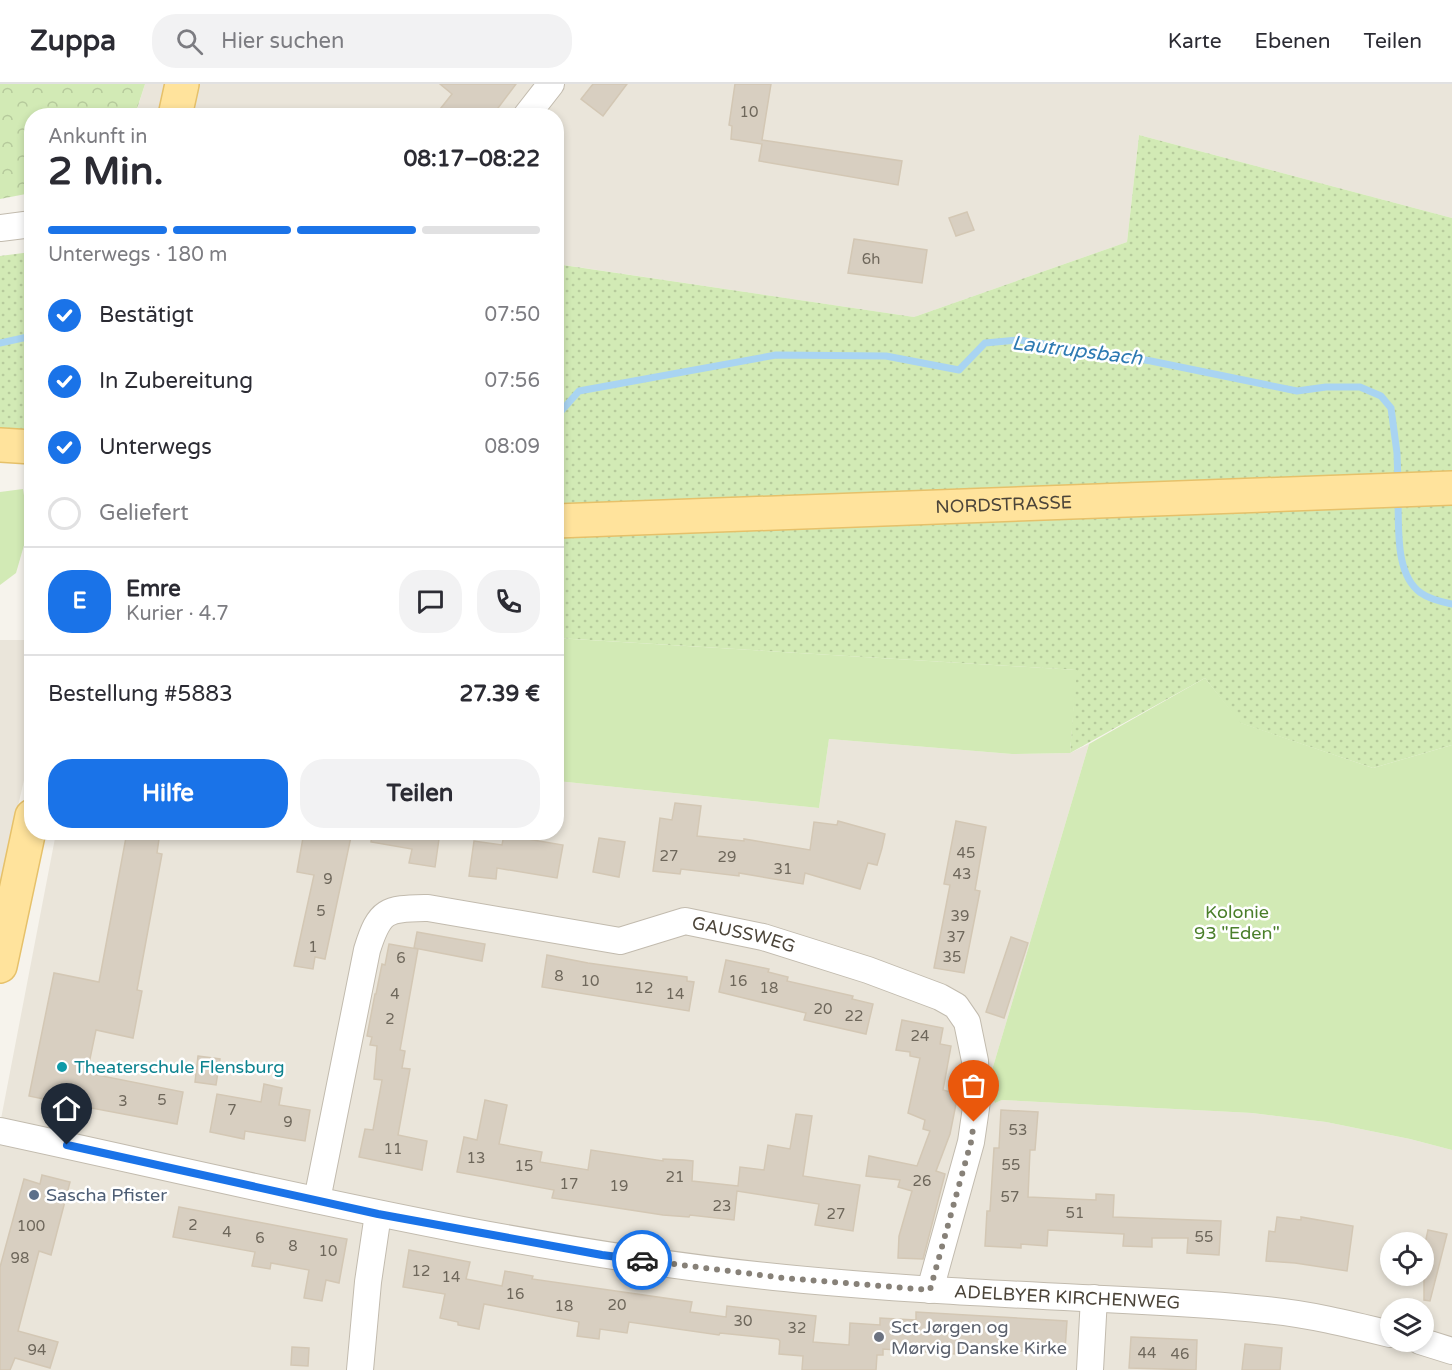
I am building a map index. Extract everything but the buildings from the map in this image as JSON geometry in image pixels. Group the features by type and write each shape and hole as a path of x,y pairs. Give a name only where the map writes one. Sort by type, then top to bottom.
{"main road":[{"path":"177,108 182,84"},
{"path":"0,445 24,446"},
{"name":"NORDSTRASSE","path":"564,521 1452,488"},
{"path":"0,966 27,840"}],"street":[{"path":"532,108 551,84"},
{"path":"0,228 24,225"},
{"name":"GAUSSWEG","path":"317,1200 367,950 374,928 384,913 401,909 428,908 620,941 685,921 763,937 868,970 940,997 956,1006 967,1022 975,1061 977,1101 971,1142 930,1290"},
{"name":"ADELBYER KIRCHENWEG","path":"0,1131 378,1214 602,1255 784,1278 930,1290 1268,1310 1380,1332"},
{"path":"360,1370 368,1282 378,1214"},
{"path":"1090,1370 1095,1298"},
{"path":"1434,1345 1452,1351"}],"shaded area":[{"path":"145,84 1452,84 1452,218 1139,135 1127,242 914,317 564,265 564,108 138,108"},
{"path":"0,640 24,640 24,780 0,884"},
{"path":"829,739 1012,754 1070,753 1089,744 987,1087 995,1103 1002,1100 1252,1113 1326,1122 1452,1150 1452,1370 0,1370 0,1124 55,840 564,840 564,782 819,808"}],"green space":[{"path":"0,84 145,84 137,108 24,108 24,194 0,199"},
{"name":"Lautrupsbach","path":"1139,135 1452,218 1452,745 1373,768 1240,723 1205,678 1070,753 1076,670 564,638 564,265 914,317 1127,242"},
{"path":"24,253 24,433 0,429 0,256"},
{"path":"23,489 24,545 16,573 0,585 0,492"},
{"path":"564,638 1077,670 1070,753 1012,754 829,739 819,808 564,782"},
{"name":"Kolonie 93 \"Eden\"","path":"1205,678 1241,723 1373,768 1452,745 1452,1150 1326,1122 1252,1113 1002,1100 995,1103 987,1087 1089,744"}],"waterway":[{"name":"Lautrupsbach","path":"0,343 24,338"},
{"name":"Lautrupsbach","path":"564,408 579,391 776,355 886,356 959,370 985,343 1019,340 1151,361 1297,391 1326,387 1360,387 1381,396 1391,408 1398,483"},
{"name":"Lautrupsbach","path":"1398,500 1400,550 1407,575 1413,585 1424,595 1452,604"}],"way so far":[{"path":"642,1260 784,1278 930,1290 971,1142 974,1122"}],"place":[{"name":"Theaterschule Flensburg","path":"62,1067"},
{"name":"Sascha Pfister","path":"34,1195"},
{"name":"Sct Jørgen og Mørvig Danske Kirke","path":"879,1337"}],"route":[{"path":"67,1145 378,1214 602,1255 642,1260"}]}
